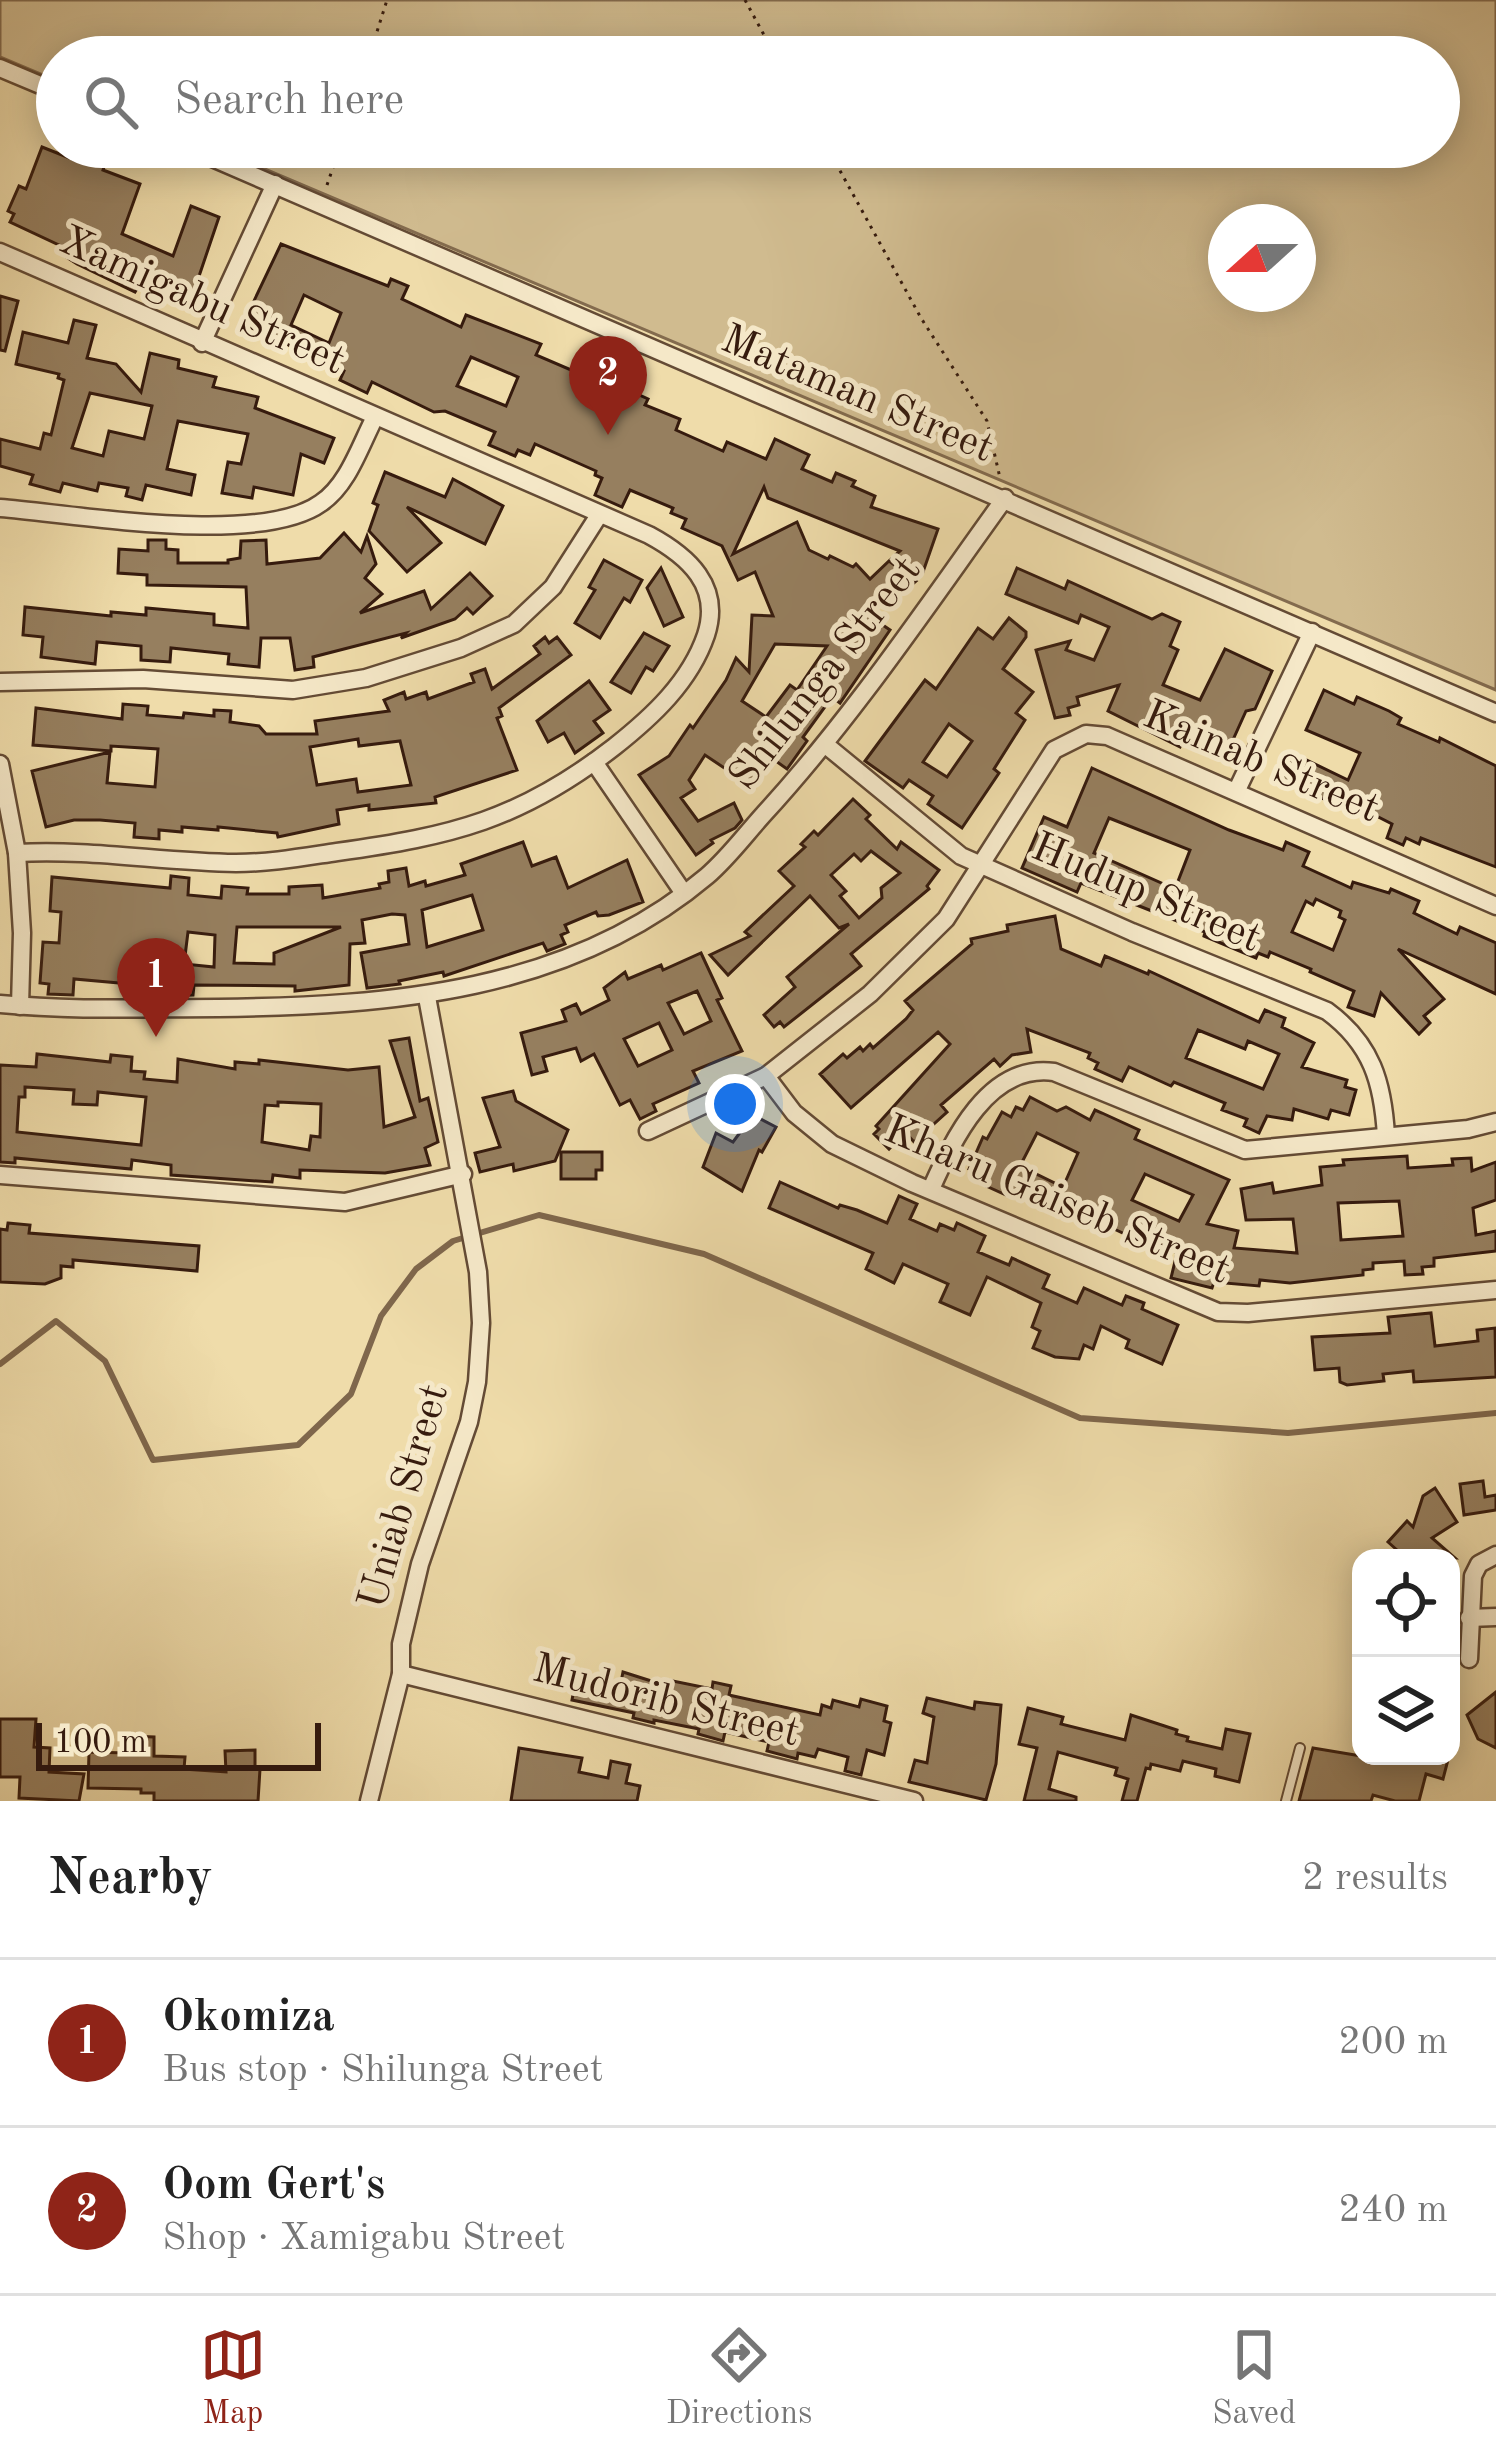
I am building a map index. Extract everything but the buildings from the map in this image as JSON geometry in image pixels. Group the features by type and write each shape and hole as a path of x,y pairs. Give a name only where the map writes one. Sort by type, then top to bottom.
{"street":[{"path":"0,68 36,83"},
{"name":"Mataman Street","path":"237,168 1496,713"},
{"path":"202,343 275,184"},
{"name":"Xamigabu Street","path":"0,252 649,535 698,569 710,611 705,640 663,706 594,762 538,798 483,824 380,846 238,863 96,851 17,854"},
{"name":"Xamigabu Street","path":"0,508 224,526 284,518 323,502 338,488 374,417"},
{"name":"Shilunga Street","path":"0,1004 313,1008 427,997 561,959 644,918 708,875 827,746 1005,498"},
{"path":"0,682 143,679 293,690 366,678 460,648 514,624 553,587 598,514"},
{"path":"1238,790 1312,632"},
{"name":"Kainab Street","path":"648,1131 766,1076 870,994 946,920 1054,749 1086,734 1107,736 1238,790 1496,906"},
{"name":"Hudup Street","path":"827,746 952,850 1100,918 1327,1011 1353,1034 1373,1062 1384,1095 1386,1136"},
{"path":"594,762 683,892"},
{"path":"0,764 17,854 22,915 20,1006"},
{"name":"Uniab Street","path":"369,1801 401,1674 401,1644 420,1564 469,1422 477,1382 478,1271 427,997"},
{"path":"931,1189 956,1135 976,1109 1009,1081 1036,1070 1054,1072 1245,1150 1468,1130 1496,1121"},
{"name":"Kharu Gaiseb Street","path":"766,1076 794,1113 832,1144 1218,1312 1496,1290"},
{"path":"0,1175 345,1202 463,1174"},
{"path":"1469,1659 1473,1576 1479,1564 1496,1555"},
{"path":"1469,1618 1496,1617"},
{"name":"Mudorib Street","path":"401,1674 872,1795 914,1801"}],"lane":[{"path":"1286,1801 1300,1748"}],"path":[{"path":"376,36 387,0"},
{"path":"745,0 765,36"},
{"path":"321,204 333,168"},
{"path":"838,168 921,318 987,422 1005,498"}],"shaded area":[{"path":"0,0 1496,0 1496,690 263,168 1460,168 1460,36 36,36 36,72 0,57"}],"waterway":[{"path":"0,1364 56,1321 105,1361 153,1460 298,1445 351,1394 381,1316 416,1269 453,1241 539,1215 704,1254 1080,1418 1288,1433 1496,1413"}],"place":[{"name":"Oom Gert's","path":"608,435"},
{"name":"Okomiza","path":"156,1037"}]}
